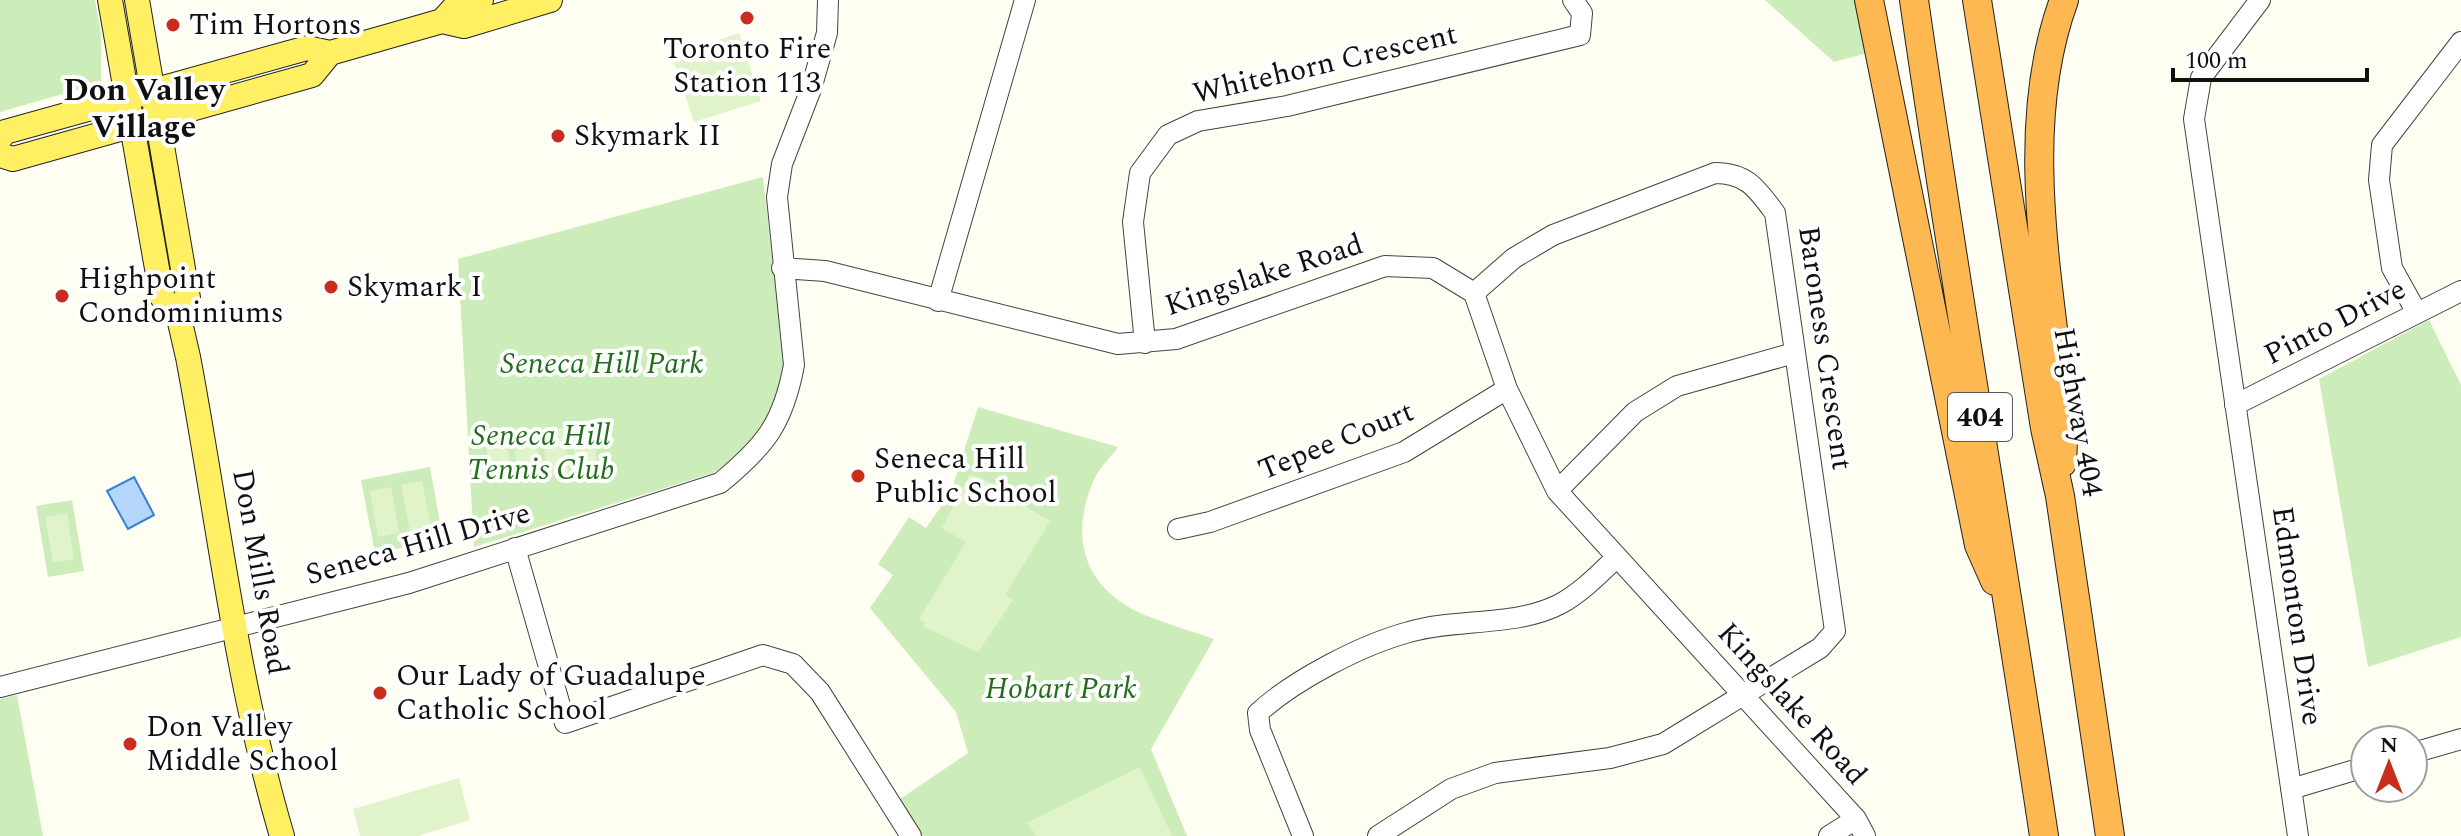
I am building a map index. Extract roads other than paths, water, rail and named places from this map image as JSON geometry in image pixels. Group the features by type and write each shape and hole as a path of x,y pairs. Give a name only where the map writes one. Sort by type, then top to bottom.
{"highway":[{"path":"1869,0 1979,545 2008,609"},
{"name":"404","path":"1914,0 1946,225 1987,458 2044,836"},
{"name":"Highway 404","path":"1977,0 2045,428 2060,496 2110,836"},
{"path":"2060,496 2064,420 2039,154 2040,102 2052,33 2064,0"}],"main road":[{"name":"Don Mills Road","path":"110,0 162,297 179,318 234,626 267,785 282,836"},
{"name":"Don Mills Road","path":"137,0 188,298 179,318"},
{"path":"442,21 453,9 481,0"},
{"path":"0,138 5,132 307,48 330,53 442,21 464,26 550,0"},
{"path":"0,155 13,159 312,75 330,53"}],"street":[{"name":"Seneca Hill Drive","path":"0,687 409,583 720,483 769,438 784,409 794,365 777,197 782,164 827,33 828,0"},
{"path":"938,301 1025,0"},
{"name":"Whitehorn Crescent","path":"1145,343 1133,222 1140,173 1168,135 1198,121 1287,106 1580,35 1582,13 1573,0"},
{"name":"Edmonton Drive","path":"2260,0 2201,78 2194,119 2298,836"},
{"path":"2417,313 2392,268 2379,180 2382,145 2461,42"},
{"name":"Baroness Crescent","path":"1474,293 1514,258 1553,235 1715,173 1735,173 1757,189 1775,213 1835,631 1820,648 1743,696"},
{"name":"Kingslake Road","path":"782,268 825,271 1118,344 1176,339 1385,266 1433,268 1474,293 1507,389 1557,491 1860,827"},
{"name":"Pinto Drive","path":"2235,405 2461,291"},
{"path":"1557,491 1635,412 1677,386 1794,353"},
{"name":"Tepee Court","path":"1178,529 1210,522 1404,452 1507,389"},
{"path":"515,548 565,723 763,655 793,664 820,692 911,836"},
{"path":"1303,836 1260,730 1258,713 1274,698 1355,653 1409,632 1516,616 1558,605 1588,585 1617,557"},
{"path":"1378,836 1451,789 1495,773 1610,758 1663,744 1743,696"},
{"path":"2429,748 2461,739"},
{"path":"2291,789 2349,772"},
{"path":"1829,836 1860,827"}],"water":[{"path":"134,477 154,515 128,529 107,491"}],"place":[{"name":"Toronto Fire Station 113","path":"747,18"},
{"name":"Tim Hortons","path":"173,25"},
{"name":"Skymark II","path":"558,136"},
{"name":"Skymark I","path":"331,287"},
{"name":"Highpoint Condominiums","path":"62,296"},
{"name":"Seneca Hill Public School","path":"858,476"},
{"name":"Our Lady of Guadalupe Catholic School","path":"380,693"},
{"name":"Don Valley Middle School","path":"130,744"}],"district":[{"name":"Don Valley Village","path":"144,108"}],"park label":[{"name":"Seneca Hill Park","path":"602,364"},
{"name":"Seneca Hill Tennis Club","path":"541,453"},
{"name":"Hobart Park","path":"1061,689"}]}
